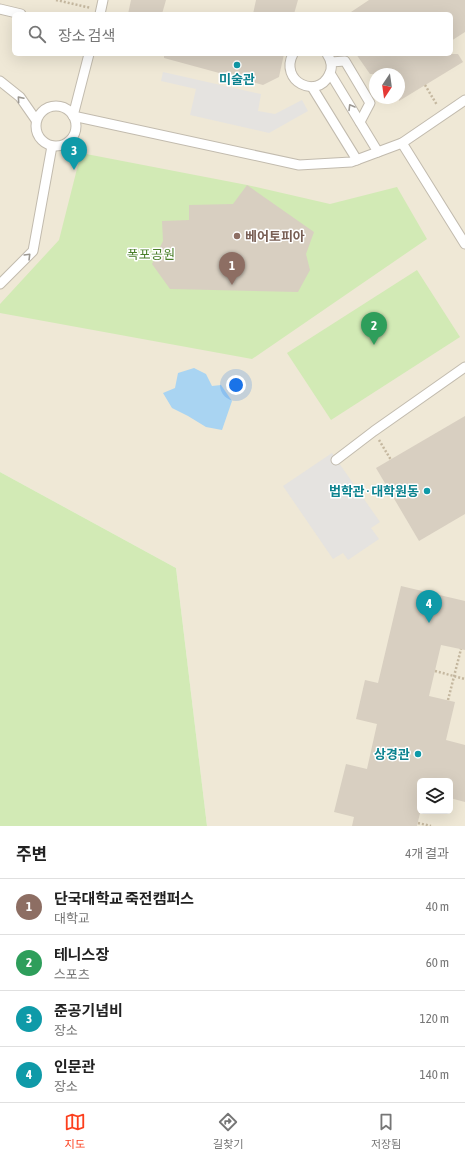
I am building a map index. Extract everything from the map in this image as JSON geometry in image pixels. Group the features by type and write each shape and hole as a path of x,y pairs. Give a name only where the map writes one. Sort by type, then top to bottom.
{"lane":[{"path":"100,12 103,0"},
{"path":"0,9 13,12"},
{"path":"73,116 88,56"},
{"path":"293,56 290,66 291,72 294,78 305,86 312,87 323,83 330,73"},
{"path":"360,122 370,103 345,61 329,58 330,73 378,152"},
{"path":"0,81 20,97 36,120"},
{"path":"312,87 357,160"},
{"path":"73,116 298,166 351,162 402,144 465,100"},
{"path":"50,106 63,107 69,110 73,116 76,122 74,135 65,144 52,146 45,144 40,139 35,127 36,120 39,114 50,106"},
{"path":"402,144 465,244"},
{"path":"0,284 33,251 52,146"},
{"path":"336,460 374,431 465,367"}],"path":[{"path":"56,0 100,12"},
{"path":"425,85 443,115"},
{"path":"374,431 391,460"},
{"path":"448,700 461,649"},
{"path":"435,671 465,679"},
{"path":"418,822 431,826"}],"shaded area":[{"path":"0,0 465,0 465,826 207,826 176,568 0,472"},
{"path":"163,72 261,94 258,111 275,114 302,100 308,111 269,133 190,115 196,89 161,81"},
{"path":"332,453 380,522 371,528 379,539 348,560 343,553 333,559 283,486"}],"green space":[{"name":"폭포공원","path":"81,153 247,185 330,204 397,187 427,239 252,359 0,313 0,304 59,240"},
{"path":"417,270 460,337 331,420 287,353"},
{"path":"0,472 176,568 207,826 0,826"}],"water":[{"path":"194,368 206,374 212,386 221,385 232,401 222,430 206,427 172,408 163,393 175,388 178,373"}],"building":[{"path":"131,0 166,0 163,12 128,12"},
{"path":"256,0 298,0 295,12 253,12"},
{"path":"369,0 465,0 465,32 453,40 453,12 351,12"},
{"path":"453,54 458,54 463,62 405,97 405,68 369,68 369,73 357,56 453,56"},
{"name":"미술관","path":"164,56 284,56 279,77 263,85 164,58"},
{"name":"베어토피아","path":"247,185 314,232 306,254 310,270 298,292 170,289 152,264 163,241 162,221 189,220 189,205 233,204"},
{"name":"법학관 · 대학원동","path":"465,416 465,514 419,541 376,468"},
{"name":"상경관","path":"401,586 465,601 465,650 441,645 429,696 455,702 446,740 465,745 465,802 453,799 453,778 417,778 417,814 420,814 417,826 352,826 354,817 334,812 346,764 367,769 377,724 356,719 365,680 378,683"}],"place":[{"name":"미술관","path":"237,65"},
{"name":"준공기념비","path":"74,170"},
{"name":"베어토피아","path":"237,236"},
{"name":"단국대학교 죽전캠퍼스","path":"232,285"},
{"name":"테니스장","path":"374,345"},
{"name":"법학관 · 대학원동","path":"427,491"},
{"name":"인문관","path":"429,623"},
{"name":"상경관","path":"418,754"}]}
